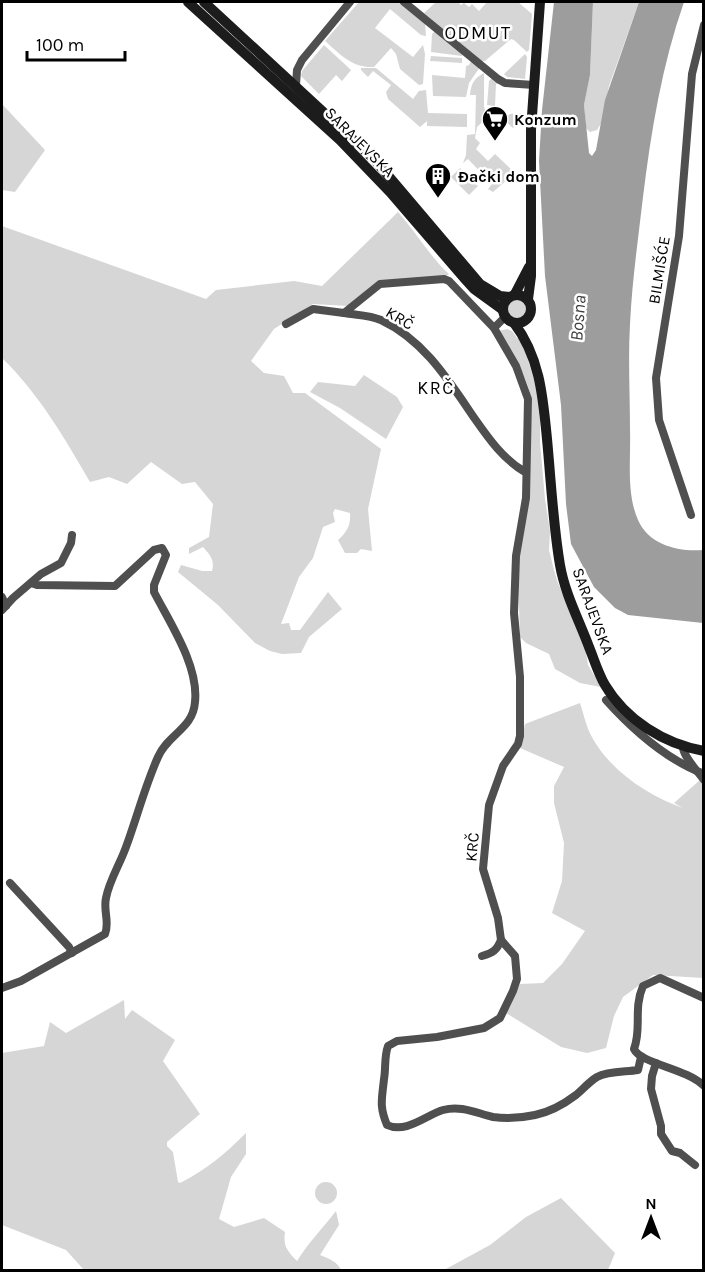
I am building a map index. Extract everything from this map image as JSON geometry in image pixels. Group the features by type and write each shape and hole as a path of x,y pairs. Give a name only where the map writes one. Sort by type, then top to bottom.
{"main road":[{"name":"SARAJEVSKA","path":"188,2 340,140 390,192 469,284 507,317 533,354"},
{"name":"SARAJEVSKA","path":"204,2 374,159 480,284 500,296 512,296"},
{"path":"531,258 527,273 512,296 504,303 507,317 522,322 529,318 532,308 528,299 531,285 531,258 530,169 540,2"},
{"path":"512,296 521,295 528,299"},
{"name":"SARAJEVSKA","path":"529,318 533,354 543,399 560,566 570,599 604,684 639,722 662,738 683,747 704,751"}],"street":[{"path":"296,85 297,70 302,60 350,2"},
{"path":"404,2 498,80 534,85"},
{"name":"BILMIŠĆE","path":"691,515 659,420 656,378 679,236 692,74 704,25"},
{"name":"KRČ","path":"344,313 380,284 444,279 457,289 494,328 516,366 528,399 526,498 516,556 514,613 520,677 520,736 518,744 503,766 489,805 490,816 485,836 483,869 498,918 501,940 515,956 517,979 500,1018 484,1028 437,1037 397,1041 388,1046 380,1101 387,1125 393,1128 403,1127 443,1110 454,1108 513,1119 536,1115 553,1109 598,1076 638,1070 641,1057"},
{"path":"286,324 313,309 344,313"},
{"name":"KRČ","path":"344,313 379,319 400,331 420,347 447,378 492,444 525,472"},
{"path":"494,328 507,317"},
{"path":"4,608 31,583 61,563 71,543 72,535"},
{"path":"2,988 21,981 105,934 108,927 106,897 159,756 167,741 184,729 195,704 195,684 191,668 154,592 154,585 166,555 162,548 154,550 115,586 31,583"},
{"path":"2,597 4,608"},
{"path":"606,700 628,724 652,744 701,773"},
{"path":"683,747 686,756 704,780"},
{"path":"10,884 72,953"},
{"path":"482,956 492,954 501,940"},
{"path":"704,998 660,978 643,986 639,996 634,1049 641,1057 685,1072 704,1086"},
{"path":"656,1063 651,1089 661,1134 672,1151 680,1153 695,1165"}],"shaded area":[{"path":"359,2 399,2 425,23 426,36 421,35 390,9 375,28 413,57 423,45 425,54 423,84 419,85 400,69 396,54 391,48 374,67 366,67 347,60 325,41"},
{"path":"436,2 458,2 469,7 472,4 479,11 487,2 518,2 532,14 529,50 527,52 511,39 485,61 481,61 424,13"},
{"path":"593,2 639,2 609,86 602,122 597,130 590,132 586,128 584,105 590,75"},
{"path":"436,30 463,53 462,56 431,52 432,34"},
{"path":"324,45 351,70 342,81 336,75 319,94 301,76 302,71"},
{"path":"525,54 527,57 525,79 507,77 504,74"},
{"path":"431,56 462,58 462,63 430,61"},
{"path":"471,61 480,67 469,83 466,97 433,96 432,75 465,78 466,66"},
{"path":"361,68 376,68 413,99 419,91 426,90 428,113 467,114 467,127 427,126 427,121 420,127 388,99 386,92 391,85 373,71 368,77"},
{"path":"484,73 484,107 486,112 491,114 477,127 475,138 480,143 476,149 488,161 495,154 515,173 493,192 488,189 492,184 468,159 463,163 466,155 467,135 475,134 476,95 470,95 471,88 475,79"},
{"path":"492,78 503,84 496,84 495,106 487,105 489,81"},
{"path":"2,104 45,150 15,192 2,190"},
{"path":"520,113 520,121 513,128 503,119 510,114"},
{"path":"460,168 478,186 469,195 451,177"},
{"path":"398,212 449,274 445,277 379,283 348,306 313,304 274,329 251,361 264,373 284,376 293,393 305,393 381,449 368,509 372,551 361,549 357,553 345,553 338,540 348,528 350,513 335,509 333,513 335,522 323,527 313,558 299,577 281,624 289,623 291,630 300,630 328,592 342,609 309,637 301,653 282,654 270,651 255,643 218,605 178,572 181,565 202,571 212,571 213,567 211,558 203,547 189,554 189,548 209,537 213,504 195,482 182,484 151,462 127,484 109,477 90,482 39,401 2,358 2,226 206,299 216,290 294,281 322,286"},
{"path":"517,298 524,301 527,308 524,315 517,318 510,315 507,308 510,301"},
{"path":"507,329 512,331 517,338 521,338 537,389 545,499 550,531 549,550 554,570 585,645 588,665 601,687 580,683 555,669 549,654 526,643 520,637 518,573 532,405 522,372 499,331"},
{"path":"364,375 397,397 403,407 386,439 340,408 310,392 318,382 355,386"},
{"path":"580,703 588,729 604,755 627,778 640,787 683,808 674,803 700,780 703,782 703,978 653,975 623,997 614,1016 606,1048 587,1053 561,1047 506,1013 520,984 543,983 562,964 585,931 552,913 562,881 564,843 554,803 554,786 564,767 520,748 525,724"},
{"path":"124,1000 125,1019 132,1010 175,1040 163,1061 200,1114 167,1142 167,1146 173,1152 178,1182 180,1183 207,1167 246,1133 246,1154 231,1177 219,1219 234,1227 264,1218 285,1232 286,1248 297,1261 336,1211 339,1225 320,1255 335,1263 341,1270 84,1270 66,1250 2,1225 2,1053 44,1046 50,1022 66,1033"},
{"path":"326,1182 334,1185 337,1193 334,1201 326,1204 318,1201 315,1193 318,1185"},
{"path":"561,1198 615,1253 608,1270 444,1270 490,1245 526,1217"}],"water":[{"name":"Bosna","path":"554,2 593,2 590,75 584,105 589,153 592,156 596,150 605,100 639,2 684,2 669,50 658,98 635,261 629,337 630,475 634,510 649,536 674,548 703,550 703,623 628,615 615,608 594,587 571,544 566,504 561,405 545,276 539,161 542,110"}],"place":[{"name":"Konzum","path":"495,142"},
{"name":"Đački dom","path":"438,199"}],"district":[{"name":"ODMUT","path":"478,33"},
{"name":"KRČ","path":"436,388"}]}
